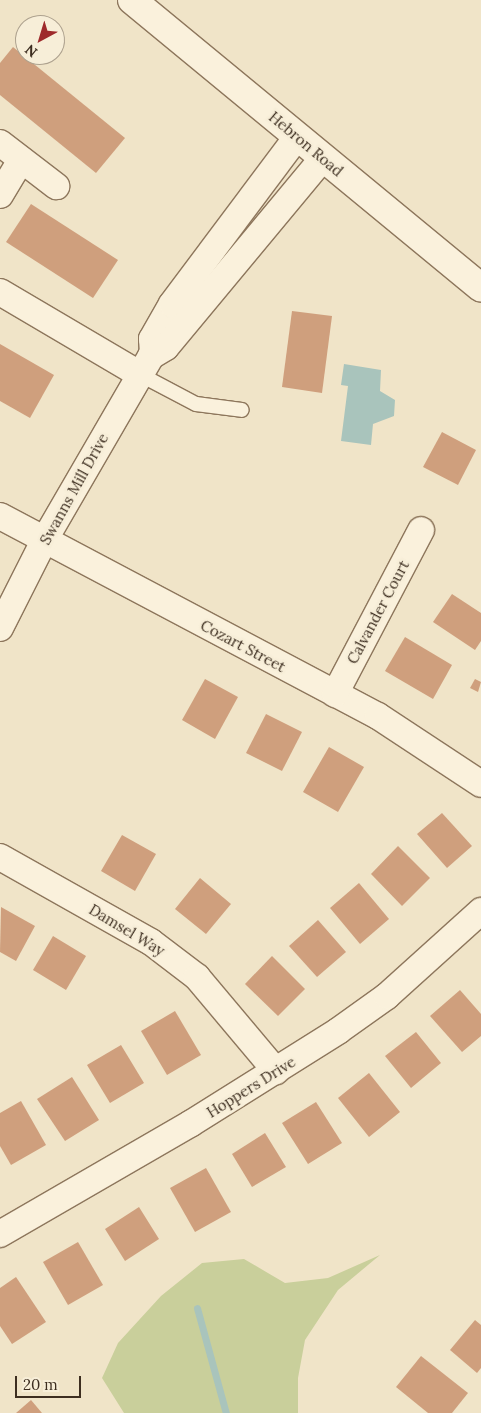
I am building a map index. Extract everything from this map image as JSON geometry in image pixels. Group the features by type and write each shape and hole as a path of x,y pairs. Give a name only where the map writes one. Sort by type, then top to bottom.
{"street":[{"name":"Hebron Road","path":"132,0 481,288"},
{"name":"Swanns Mill Drive","path":"0,628 44,540 146,364 152,339 172,304 297,137"},
{"path":"0,143 56,186"},
{"name":"Swanns Mill Drive","path":"146,364 166,347 323,158"},
{"path":"0,195 21,160"},
{"path":"0,292 146,364"},
{"name":"Cozart Street","path":"0,516 378,716 481,784"},
{"name":"Calvander Court","path":"335,694 421,530"},
{"name":"Damsel Way","path":"0,858 152,942 196,977 276,1071"},
{"name":"Hoppers Drive","path":"0,1234 276,1071 387,996 481,911"}],"lane":[{"path":"146,364 196,404 242,410"}],"green space":[{"path":"380,1255 338,1290 305,1340 298,1378 298,1413 124,1413 102,1378 118,1343 161,1296 202,1263 244,1259 285,1283 328,1278"}],"water":[{"path":"344,364 381,370 380,391 395,400 394,416 373,424 371,445 341,441 348,386 341,385"}],"building":[{"path":"13,47 15,49 15,65 35,65 125,138 96,173 0,95 0,63"},
{"path":"31,204 118,260 93,298 6,242"},
{"path":"292,311 332,316 322,393 282,387"},
{"path":"0,344 54,375 30,418 0,401"},
{"path":"442,432 476,450 458,485 423,467"},
{"path":"452,594 481,613 481,641 475,650 433,622"},
{"path":"405,637 452,665 433,699 385,671"},
{"path":"205,679 238,697 215,739 182,720"},
{"path":"475,679 481,682 478,692 470,688"},
{"path":"266,714 302,732 282,771 246,753"},
{"path":"329,747 364,767 338,812 303,792"},
{"path":"442,813 472,846 447,868 417,834"},
{"path":"122,835 156,854 135,891 101,871"},
{"path":"398,846 430,878 402,906 371,874"},
{"path":"200,878 231,904 206,934 175,909"},
{"path":"359,883 389,919 360,944 330,908"},
{"path":"1,907 35,926 16,961 0,952"},
{"path":"318,920 346,952 317,977 289,946"},
{"path":"53,936 86,956 66,990 33,970"},
{"path":"272,956 305,989 278,1016 245,984"},
{"path":"460,990 481,1014 481,1036 462,1052 430,1016"},
{"path":"175,1011 201,1055 167,1075 141,1031"},
{"path":"416,1032 441,1063 411,1088 385,1056"},
{"path":"121,1045 144,1083 110,1103 87,1065"},
{"path":"369,1073 400,1112 369,1137 338,1098"},
{"path":"72,1077 99,1120 65,1141 37,1099"},
{"path":"21,1101 46,1145 11,1165 0,1146 0,1113"},
{"path":"316,1102 342,1143 308,1164 282,1123"},
{"path":"265,1133 286,1167 252,1187 232,1154"},
{"path":"206,1168 231,1212 195,1232 170,1188"},
{"path":"139,1207 159,1239 125,1261 105,1229"},
{"path":"78,1242 103,1285 68,1305 43,1262"},
{"path":"16,1277 46,1322 12,1344 0,1326 0,1288"},
{"path":"475,1320 481,1325 481,1368 477,1373 450,1350"},
{"path":"421,1356 468,1393 452,1413 428,1413 396,1387"},
{"path":"31,1400 42,1413 16,1413"}],"waterway":[{"path":"197,1308 226,1413"}]}
